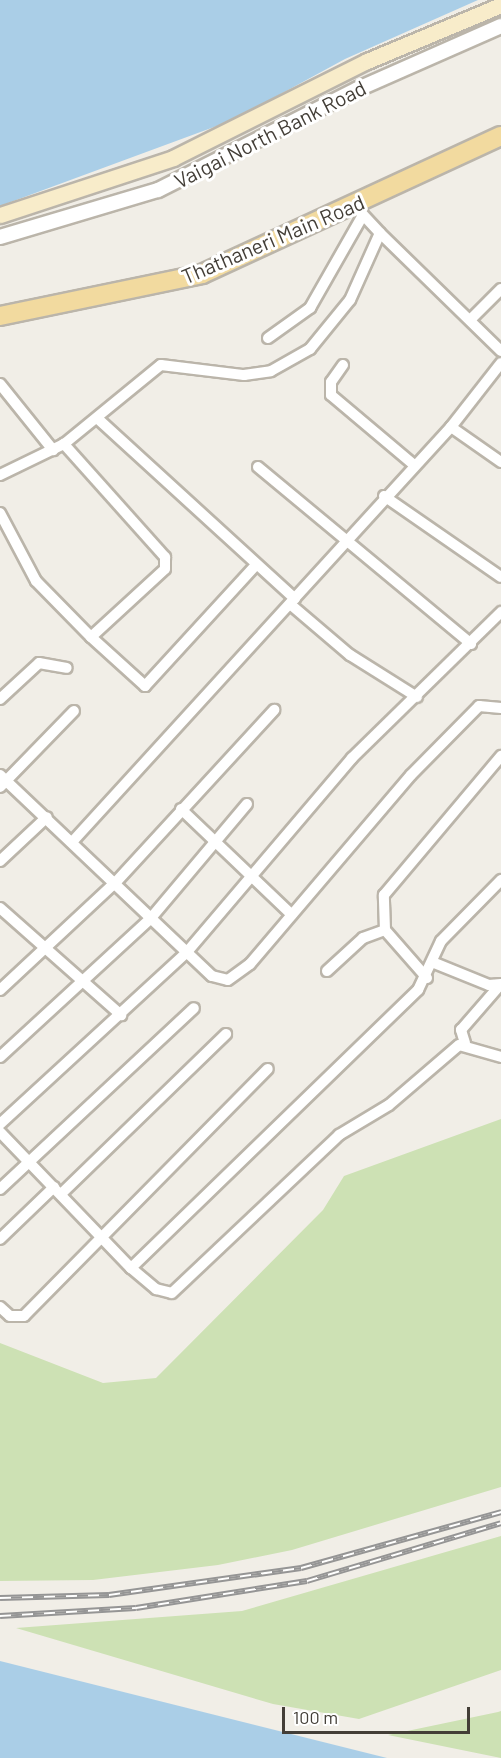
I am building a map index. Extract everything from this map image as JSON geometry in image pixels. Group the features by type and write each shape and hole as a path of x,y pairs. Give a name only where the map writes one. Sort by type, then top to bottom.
{"main road":[{"name":"Vaigai North Bank Road","path":"0,215 173,158 367,61 501,6"},
{"name":"Thathaneri Main Road","path":"0,316 202,274 358,210 501,136"}],"street":[{"name":"Vaigai North Bank Road","path":"0,237 158,190 358,89 501,26"},
{"path":"268,338 310,308 358,210 501,351"},
{"path":"0,475 64,444 98,418 148,370 161,365 244,375 271,371 310,349 350,300 380,233"},
{"path":"470,320 501,289"},
{"path":"73,841 292,601 384,496 451,427 501,363"},
{"path":"343,365 331,382 331,394 414,465"},
{"path":"0,384 52,450"},
{"path":"98,418 350,655 417,698"},
{"path":"451,427 501,462"},
{"path":"64,444 167,561 100,634 91,637"},
{"path":"258,467 471,644"},
{"path":"384,496 501,578"},
{"path":"0,513 36,581 91,637 145,686 255,566"},
{"path":"0,1124 187,952 352,758 417,698 501,612"},
{"path":"0,699 39,663 67,668"},
{"path":"75,711 2,781 73,841 212,976 228,980 250,964 411,776 479,706 501,708"},
{"path":"0,990 45,952 116,882 274,710"},
{"path":"427,978 385,930 381,907 392,879 501,756"},
{"path":"0,1057 151,918 247,804"},
{"path":"181,809 292,915"},
{"path":"0,861 47,817"},
{"path":"131,1268 427,978 441,941 501,880"},
{"path":"0,908 45,952 121,1015"},
{"path":"327,970 363,938 385,930"},
{"path":"432,962 501,985 461,1030 465,1043 488,1058 501,1057"},
{"path":"0,1189 194,1008"},
{"path":"0,1239 57,1190 225,1034"},
{"path":"0,1132 131,1268 164,1293 183,1286 339,1135 389,1105 465,1043"},
{"path":"0,1307 10,1316 24,1316 268,1069"}],"green space":[{"path":"501,1119 501,1487 292,1550 218,1565 93,1580 0,1581 0,1343 103,1383 156,1378 323,1210 344,1176"},
{"path":"501,1536 501,1670 359,1719 273,1704 16,1628 242,1611"},
{"path":"501,1711 501,1758 388,1735 498,1712"}],"water":[{"path":"0,0 478,0 345,59 233,120 0,206"},
{"path":"0,1661 387,1758 0,1758"}],"railway":[{"path":"0,1598 109,1595 301,1568 501,1512"},
{"path":"0,1616 136,1608 307,1581 501,1523"}]}
